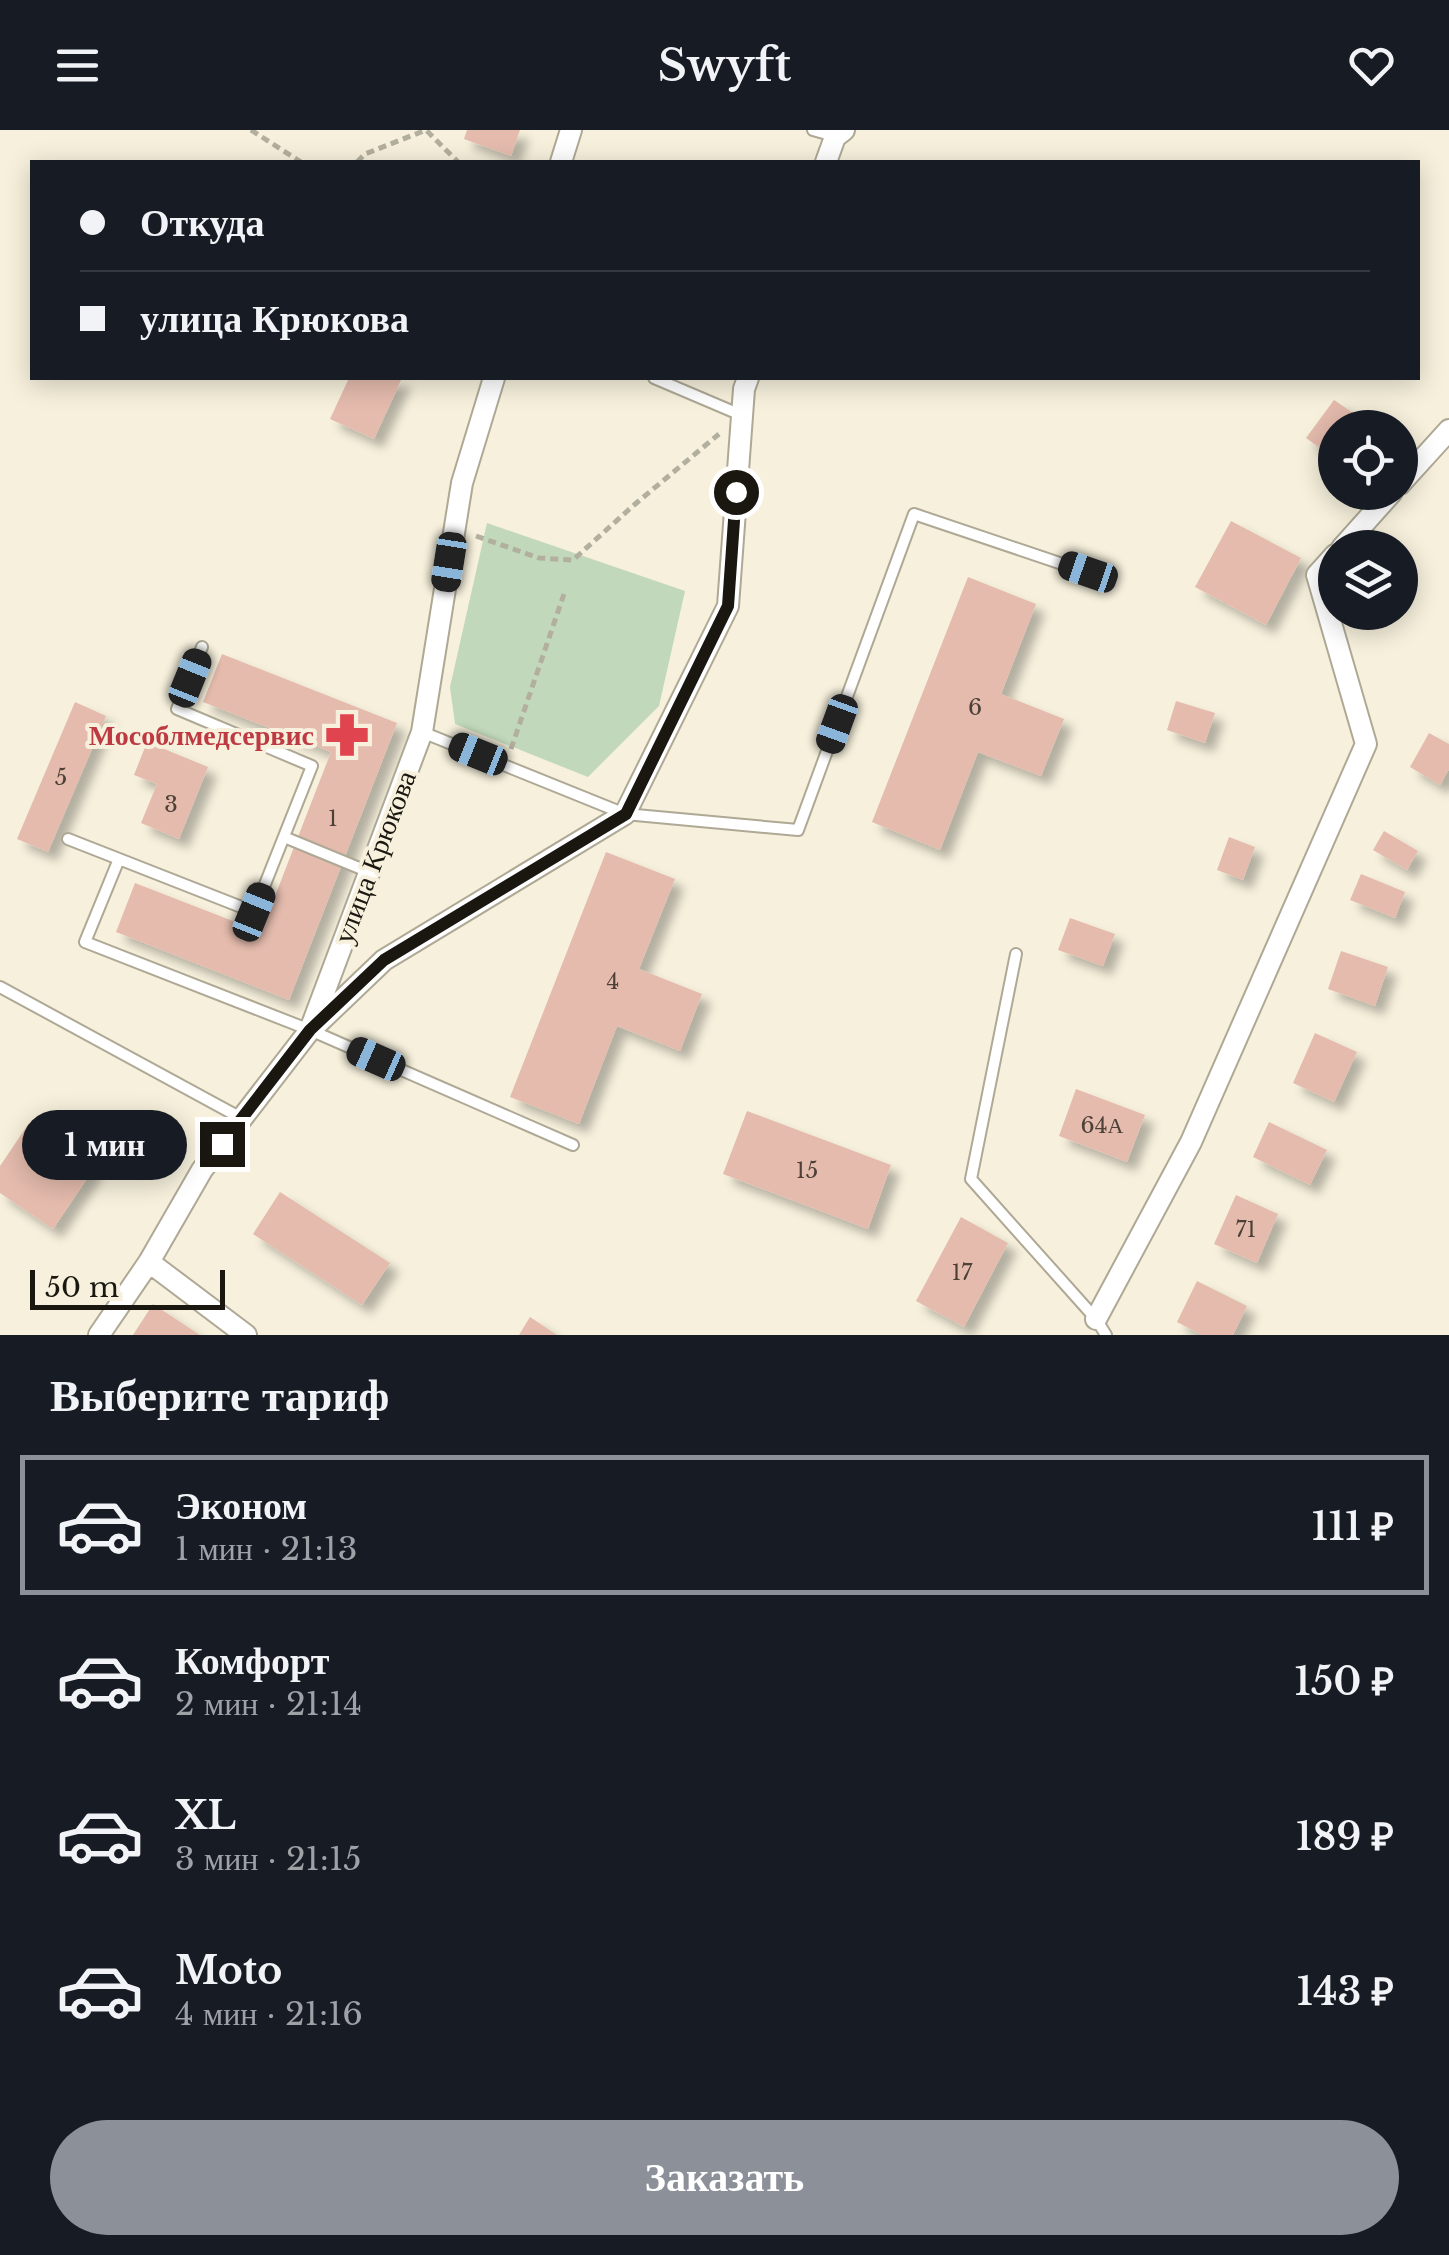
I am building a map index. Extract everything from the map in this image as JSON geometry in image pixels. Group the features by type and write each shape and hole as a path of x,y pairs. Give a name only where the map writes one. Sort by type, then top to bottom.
{"street":[{"path":"562,160 571,130"},
{"path":"827,160 840,133"},
{"name":"улица Крюкова","path":"99,1335 202,1170 310,1030 422,732 462,482 493,380"},
{"path":"310,1030 384,960 626,814 728,606 747,380"},
{"path":"1418,464 1449,430"},
{"path":"1358,530 1376,510"},
{"path":"1101,1327 1191,1142 1366,744 1333,630"},
{"path":"148,1262 246,1335"}],"lane":[{"path":"813,130 840,133"},
{"path":"659,380 742,415"},
{"path":"422,732 626,814 798,830 914,514 1088,572"},
{"path":"68,839 254,912 312,766 177,709 202,647"},
{"path":"284,837 370,872"},
{"path":"118,859 85,942 310,1030 574,1145"},
{"path":"1016,954 971,1179 1101,1327"},
{"path":"0,988 242,1118"}],"path":[{"path":"251,130 298,160"},
{"path":"359,160 365,154 426,130 456,160"},
{"path":"454,528 540,558 574,560 634,504 742,415"},
{"path":"506,766 564,594"}],"green space":[{"path":"487,523 685,591 659,706 588,777 455,724 450,687"}],"building":[{"path":"467,130 520,130 511,156 464,139"},
{"path":"348,380 401,380 374,439 330,419"},
{"path":"1334,400 1349,410 1327,410"},
{"path":"1318,422 1318,447 1306,438"},
{"path":"1231,521 1301,558 1266,625 1195,587"},
{"path":"968,577 1036,604 1001,694 1064,719 1041,776 978,752 940,850 872,822"},
{"path":"222,654 397,723 289,1000 116,932 135,883 261,932 331,752 203,702"},
{"path":"1176,701 1215,713 1205,743 1167,730"},
{"path":"75,702 106,716 48,852 17,839"},
{"path":"1429,733 1449,744 1449,769 1440,785 1410,767"},
{"path":"147,742 208,767 179,839 141,823 157,784 134,775"},
{"path":"1384,831 1418,851 1407,870 1373,850"},
{"path":"1229,837 1255,847 1243,880 1217,870"},
{"path":"606,852 675,879 639,969 702,994 680,1051 617,1026 579,1124 510,1097"},
{"path":"1361,874 1405,892 1395,918 1350,900"},
{"path":"1070,918 1115,934 1103,966 1058,950"},
{"path":"1341,951 1388,967 1375,1006 1328,989"},
{"path":"1315,1033 1357,1052 1334,1102 1293,1083"},
{"path":"1076,1089 1145,1115 1127,1162 1059,1136"},
{"path":"747,1111 891,1165 868,1229 723,1174"},
{"path":"1269,1122 1327,1150 1310,1185 1253,1157"},
{"path":"29,1123 94,1168 53,1229 0,1193 0,1166"},
{"path":"280,1192 390,1263 362,1305 253,1234"},
{"path":"1236,1195 1278,1214 1257,1263 1214,1244"},
{"path":"961,1217 1008,1243 964,1327 916,1301"},
{"path":"1197,1281 1247,1306 1233,1335 1202,1335 1177,1322"},
{"path":"153,1304 200,1335 133,1335"},
{"path":"530,1317 557,1335 519,1335"}],"place":[{"name":"Мособлмедсервис","path":"347,735"}],"route":[{"path":"222,1144 310,1030 384,960 626,814 728,606 736,492"}]}
